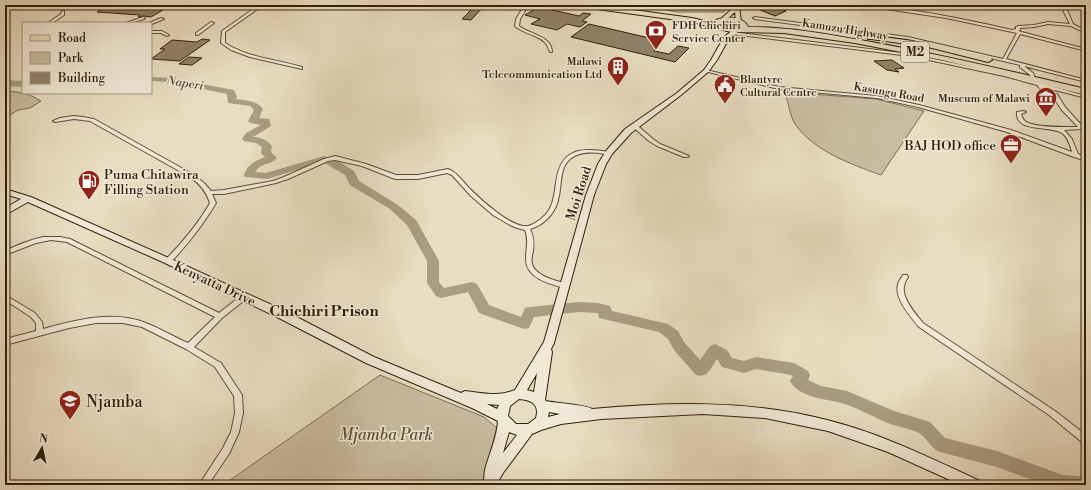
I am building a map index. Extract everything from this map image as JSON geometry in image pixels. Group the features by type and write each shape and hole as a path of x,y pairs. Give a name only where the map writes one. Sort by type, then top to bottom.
{"highway":[{"name":"M2","path":"582,5 692,20 721,27 740,25"},
{"name":"M2","path":"616,5 693,18 724,19 740,25"},
{"path":"721,27 717,23 724,19"},
{"name":"Kamuzu Highway","path":"740,25 881,46 965,62 1086,92"},
{"name":"Kamuzu Highway","path":"1035,79 1086,87"}],"main road":[{"path":"724,40 740,25 736,7"},
{"path":"724,19 736,7"},
{"path":"721,27 725,37 724,40"},
{"name":"Moi Road","path":"515,396 549,343 596,176 609,153 635,126 679,94 706,71 710,67 724,40"},
{"name":"Kenyatta Drive","path":"5,191 28,199 168,261 281,314 370,360 444,391"},
{"path":"5,212 28,199"},
{"path":"489,483 532,428 543,418 541,403 542,376 549,343"},
{"path":"444,391 463,396 495,400 530,395 541,403 566,410 622,412"},
{"path":"444,391 503,419 511,428 522,431 564,418 622,412 695,408 736,410 807,420 861,435 976,485"},
{"path":"489,483 493,462 500,439 503,408 515,396"}],"street":[{"path":"261,5 224,32 222,43 237,52 258,59 302,68"},
{"path":"525,5 526,6 518,19 517,26 531,35 545,39 551,48 551,51"},
{"path":"861,5 906,10 1019,33 1086,50"},
{"path":"1068,5 1065,10 1072,25"},
{"path":"51,22 63,14 63,12"},
{"path":"131,22 143,18"},
{"path":"755,18 886,34 929,42 1086,81"},
{"path":"152,23 162,19"},
{"path":"1011,32 1018,30 1018,27 1048,23 1072,25 1086,32"},
{"path":"197,34 212,24"},
{"path":"152,32 162,32 167,35"},
{"path":"732,33 910,55 1035,79 1086,97"},
{"path":"1004,60 1019,33"},
{"path":"1018,64 1035,79 1043,89 1055,95 1063,108 1082,128 1057,129 1038,127 1019,118 1018,114 1024,112"},
{"name":"Kasungu Road","path":"706,71 779,88 870,96 919,106 1009,131 1086,159"},
{"path":"54,122 66,118 82,117 92,120 192,176 203,184 210,193 213,203 203,220 180,250 168,261"},
{"path":"635,126 644,131 652,141 686,156"},
{"path":"1057,129 1062,131 1069,139 1076,156"},
{"path":"210,193 224,192 274,182 326,160 335,158 364,165 395,177 418,177 448,171 451,172 475,198 491,210 517,227 527,228 541,222 550,213 557,195 562,166 568,158 574,154 585,151 609,153"},
{"path":"527,228 532,239 528,260 529,266 534,272 543,278 565,286"},
{"path":"5,253 34,240 52,237 68,240 220,316"},
{"path":"905,277 900,281 902,295 920,326 1052,413 1086,440"},
{"path":"5,297 33,315 39,322 40,333"},
{"path":"189,347 220,316 244,297"},
{"path":"5,342 69,325 96,320 123,320 144,325 189,347 218,365 238,394 240,413 235,432 226,451 203,485"}],"green space":[{"path":"638,5 728,5 724,12 677,12"},
{"path":"5,91 27,94 41,101 30,108 18,110 5,118"},
{"path":"785,92 876,99 924,111 881,175 834,156 823,150 803,134 793,121"},
{"name":"Mjamba Park","path":"380,375 484,417 498,429 491,485 223,485"}],"building":[{"path":"109,5 168,7 151,17 97,12"},
{"path":"476,5 485,5 471,20 462,19"},
{"path":"765,5 786,11 775,16 755,8"},
{"path":"539,7 579,16 583,13 591,14 582,21 587,22 580,27 567,24 557,30 531,24 540,19 525,15"},
{"path":"589,24 658,40 655,42 660,43 657,45 659,46 654,51 669,54 678,46 689,48 675,62 571,37"},
{"path":"202,39 210,40 180,61 152,59 165,49 160,49 172,40 197,42"},
{"path":"189,57 202,58 192,65 179,64"},
{"path":"892,60 904,68 895,69 899,72 887,70 874,61"}],"waterway":[{"path":"152,79 169,80 231,92 233,97 231,101 253,104 259,109 253,121 266,121 266,126 249,135 247,139 259,140 267,146 266,153 272,158 255,165 250,171 249,175 267,176 324,159 334,163 350,173 354,183 394,207 412,223 433,261 433,283 441,293 472,287 484,309 524,324 530,312 579,307 605,310 604,314 663,328 673,335 679,346 701,371 715,350 722,354 727,363 744,367 756,363 794,369 803,375 798,381 807,387 819,392 847,398 891,417 924,427 940,444 997,459 1063,483 1086,485"},
{"name":"Naperi","path":"5,83 22,84"}],"place":[{"name":"FDH Chichiri Service Center","path":"656,50"},
{"name":"Malawi Telecommunication Ltd","path":"618,86"},
{"name":"Blantyre Cultural Centre","path":"725,104"},
{"name":"Museum of Malawi","path":"1046,118"},
{"name":"BAJ HOD office","path":"1011,164"},
{"name":"Puma Chitawira Filling Station","path":"89,200"},
{"name":"Njamba","path":"70,420"}],"district":[{"name":"Chichiri Prison","path":"324,311"}]}
